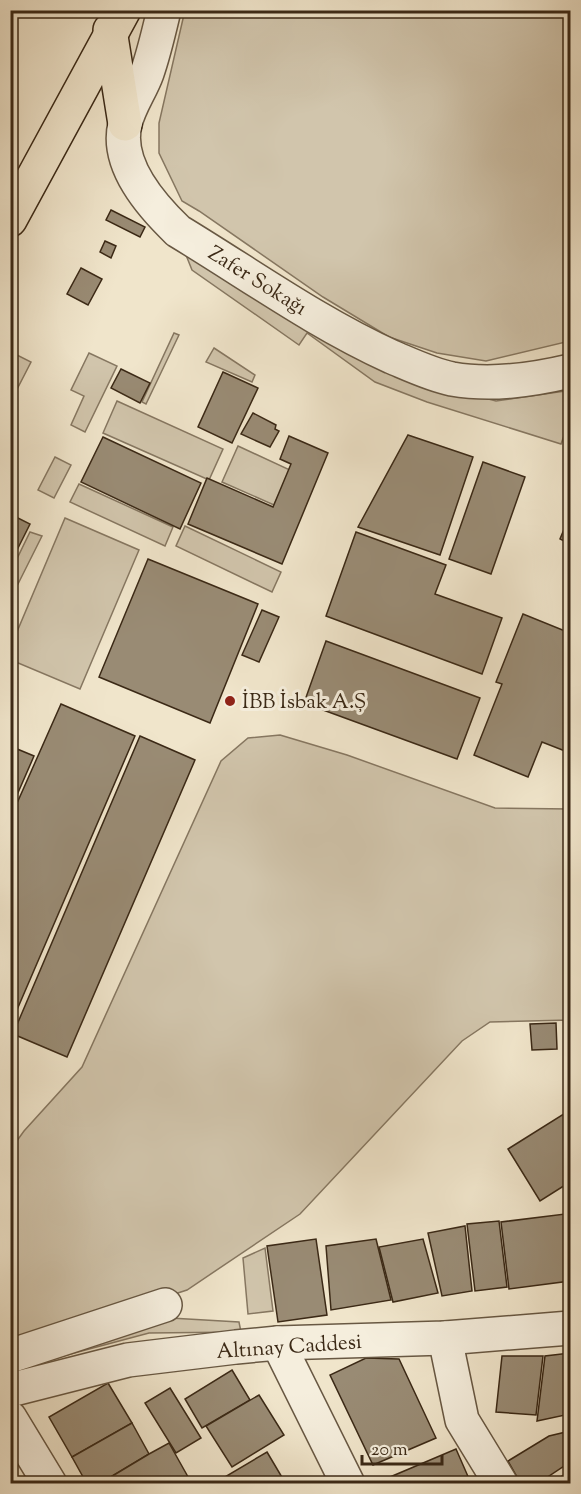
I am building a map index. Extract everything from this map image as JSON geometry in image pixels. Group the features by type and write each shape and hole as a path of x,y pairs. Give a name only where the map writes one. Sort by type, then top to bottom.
{"main road":[{"path":"115,20 125,124"},
{"path":"10,220 115,20"}],"street":[{"name":"Zafer Sokağı","path":"164,10 147,73 125,124 124,146 139,185 153,207 178,231 358,341 413,366 451,379 490,382 534,380 570,371"},
{"path":"10,1356 165,1305"},
{"name":"Altınay Caddesi","path":"10,1390 128,1360 278,1343 445,1338 570,1328"},
{"path":"445,1338 462,1420 501,1484"},
{"path":"278,1343 348,1484"},
{"path":"10,1418 50,1484"}],"shaded area":[{"path":"185,10 570,11 570,341 486,361 437,353 389,337 323,297 182,201 159,153 159,123"},
{"path":"186,255 371,365 404,377 496,401 565,391 570,385 570,419 561,444 427,402 375,382 307,333 299,345 192,270"},
{"path":"174,333 179,335 146,404 142,402"},
{"path":"214,348 255,375 252,382 206,362"},
{"path":"11,352 31,362 11,401"},
{"path":"89,353 117,366 85,432 71,425 84,396 71,390"},
{"path":"117,401 223,449 209,480 103,433"},
{"path":"238,446 290,470 274,505 222,482"},
{"path":"55,457 71,465 54,498 38,490"},
{"path":"79,484 173,527 165,546 70,502"},
{"path":"65,518 139,550 80,689 11,660 11,646"},
{"path":"185,526 281,572 272,592 176,546"},
{"path":"30,532 42,536 11,598 11,571"},
{"path":"280,735 347,755 495,808 570,809 570,1020 490,1022 462,1041 300,1214 187,1290 11,1347 11,1149 24,1131 82,1067 221,761 248,738"},
{"path":"265,1248 273,1311 248,1314 243,1258"},
{"path":"153,1317 239,1322 241,1332 149,1333 18,1368"}],"building":[{"path":"111,210 145,227 140,237 106,220"},
{"path":"105,241 116,246 111,258 100,252"},
{"path":"81,268 102,279 88,305 67,294"},
{"path":"121,369 150,383 140,403 111,388"},
{"path":"223,372 258,388 232,443 198,427"},
{"path":"253,413 276,425 275,429 279,431 270,447 241,434"},
{"path":"570,430 570,447 565,444"},
{"path":"408,435 473,457 440,555 358,527"},
{"path":"289,436 328,453 282,564 188,524 207,478 273,507 291,464 280,459"},
{"path":"103,437 201,483 180,529 81,482"},
{"path":"483,462 525,477 491,574 449,559"},
{"path":"10,514 30,524 10,564"},
{"path":"565,527 570,529 570,544 560,539"},
{"path":"356,532 446,565 435,594 502,618 482,674 326,616"},
{"path":"148,559 258,604 210,723 99,677"},
{"path":"262,610 279,617 259,662 242,655"},
{"path":"523,614 570,633 570,738 565,751 542,742 528,777 474,755 502,684 496,682"},
{"path":"326,641 480,698 457,759 304,703"},
{"path":"61,704 135,736 10,1026 10,819"},
{"path":"140,736 195,760 67,1057 13,1034"},
{"path":"10,746 34,756 10,811"},
{"path":"556,1023 557,1049 532,1050 530,1024"},
{"path":"570,1110 570,1182 540,1201 508,1149"},
{"path":"565,1214 570,1281 509,1289 501,1222"},
{"path":"499,1221 507,1287 475,1291 467,1224"},
{"path":"465,1226 472,1291 442,1296 428,1233"},
{"path":"316,1239 327,1315 278,1322 267,1246"},
{"path":"376,1239 391,1300 331,1310 326,1246"},
{"path":"423,1239 438,1293 393,1302 379,1247"},
{"path":"570,1353 570,1414 537,1421 545,1356"},
{"path":"502,1356 543,1356 536,1415 496,1412"},
{"path":"366,1358 399,1359 436,1438 373,1465 330,1375"},
{"path":"232,1370 250,1400 202,1428 185,1399"},
{"path":"108,1383 132,1423 72,1457 49,1417"},
{"path":"170,1388 201,1438 176,1453 145,1403"},
{"path":"259,1395 284,1435 232,1467 206,1426"},
{"path":"132,1423 149,1454 99,1484 87,1484 72,1457"},
{"path":"570,1431 570,1462 537,1484 521,1484 508,1461 549,1436"},
{"path":"169,1443 192,1484 99,1484 149,1454"},
{"path":"456,1449 470,1481 463,1484 385,1484 383,1480"},
{"path":"267,1452 286,1484 213,1484"},
{"path":"10,1471 17,1484 10,1484"},
{"path":"570,1471 570,1484 550,1484"}],"place":[{"name":"İBB İsbak A.Ş","path":"230,701"}]}
